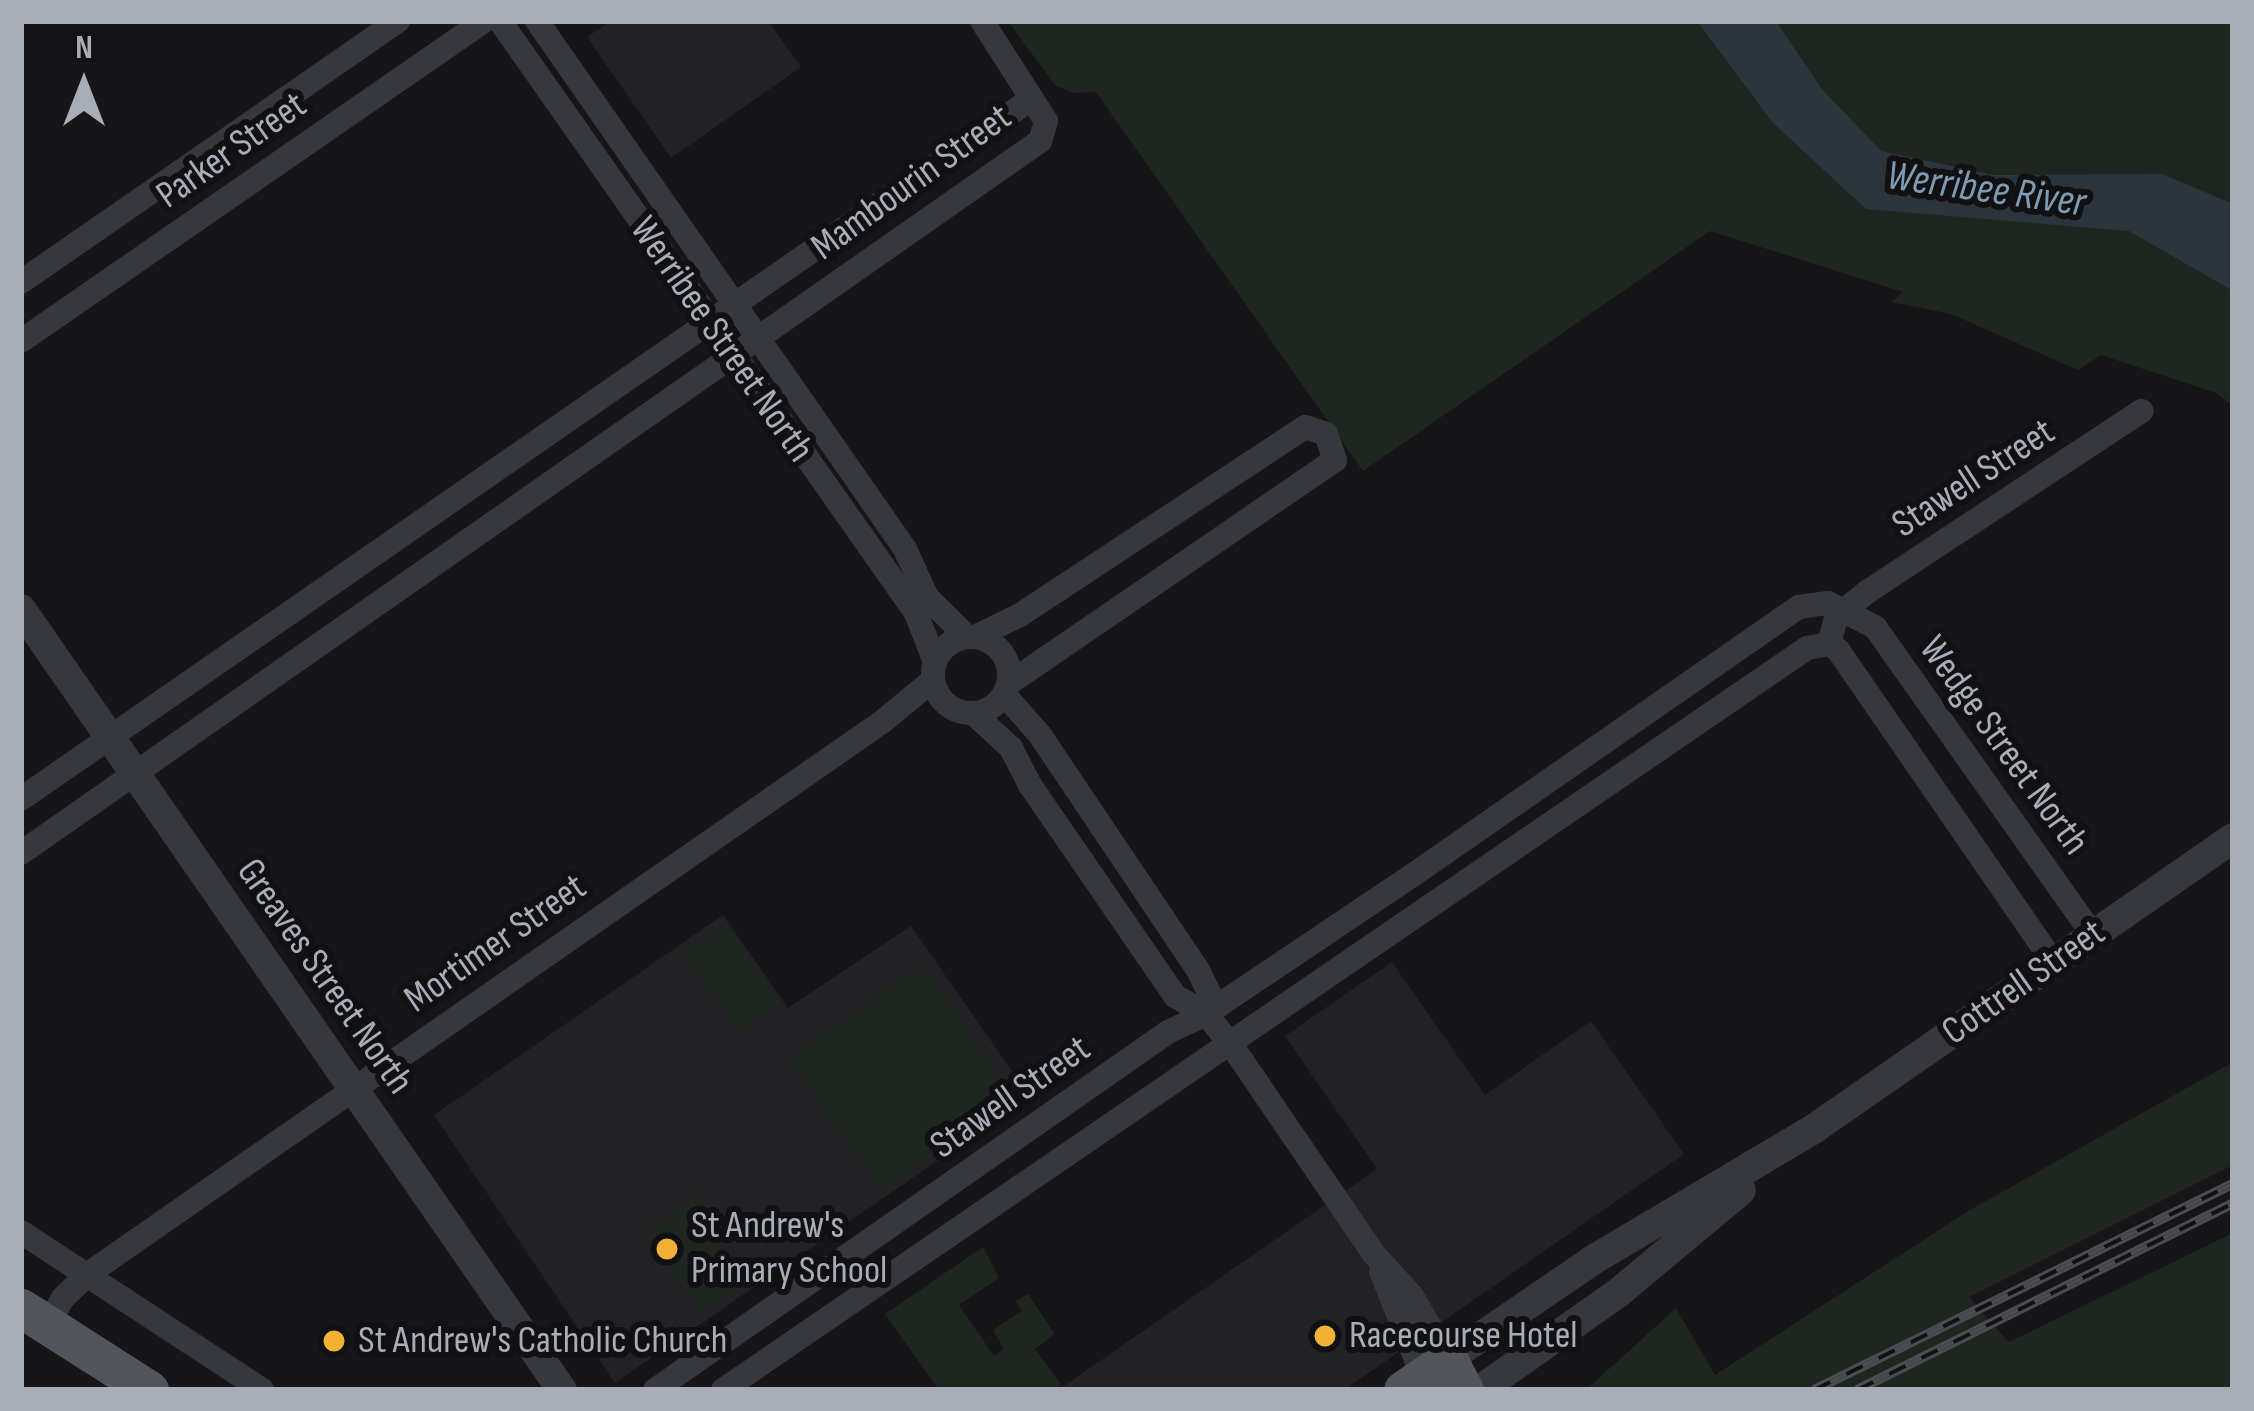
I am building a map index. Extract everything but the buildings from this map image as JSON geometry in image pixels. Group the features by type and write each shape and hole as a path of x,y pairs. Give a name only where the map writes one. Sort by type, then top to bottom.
{"main road":[{"path":"34,1316 148,1390"}],"street":[{"name":"Parker Street","path":"21,282 398,21"},
{"name":"Parker Street","path":"21,341 484,21"},
{"name":"Werribee Street North","path":"500,21 916,613 934,671"},
{"name":"Werribee Street North","path":"537,21 905,549 927,597 971,637"},
{"path":"982,21 1031,99"},
{"name":"Mambourin Street","path":"21,799 1031,99 1046,121 1040,141 21,853"},
{"name":"Stawell Street","path":"723,1390 1232,1046 1547,824 1808,648 1828,644 1831,627 1847,608 2142,411"},
{"path":"960,709 1006,688 1335,460 1326,434 1305,427 1020,614 948,644 934,671 960,709 1011,748 1030,785 1175,996 1206,1014 1232,1046 1373,1252 1412,1296 1433,1381"},
{"name":"Stawell Street","path":"655,1390 1168,1032 1206,1014 1413,875 1785,614 1810,603 1847,608"},
{"name":"Wedge Street North","path":"1847,608 1875,627 2092,934"},
{"name":"Greaves Street North","path":"21,609 562,1390"},
{"path":"971,637 998,647 1006,658 1006,688 1198,970 1209,993 1206,1014"},
{"name":"Wedge Street North","path":"1828,644 1838,650 2053,962"},
{"name":"Mortimer Street","path":"34,1316 352,1087 882,722 934,671"},
{"name":"Mortimer Street","path":"882,722 960,709"},
{"path":"1529,795 1547,824"},
{"name":"Cottrell Street","path":"1433,1381 1593,1261 1815,1128 2233,838"},
{"path":"1413,875 1433,903"},
{"name":"Cottrell Street","path":"1480,1390 1567,1329 1815,1128"},
{"path":"21,1232 262,1390"},
{"path":"1520,1390 1567,1329"}],"shaded area":[{"path":"611,21 768,21 801,67 671,158 587,37"},
{"path":"1008,21 2233,21 2233,406 2216,393 2101,355 2078,370 1951,314 1892,302 1903,292 1710,231 1363,471 1096,92 1073,93 1055,85"},
{"name":"St Andrew's Primary School","path":"723,915 788,1008 911,926 1030,1097 615,1383 434,1115"},
{"path":"726,924 781,1003 738,1032 683,954"},
{"path":"1392,962 1485,1095 1591,1021 1684,1154 1344,1390 1058,1390 1377,1169 1285,1036"},
{"path":"922,965 1015,1098 881,1191 788,1058"},
{"path":"2233,1062 2233,1165 1969,1297 2009,1342 2233,1233 2233,1390 1586,1390 1676,1308 1715,1375 1970,1210"},
{"path":"701,1193 720,1220 705,1231 742,1285 701,1313 645,1232 686,1204 695,1216 688,1202"},
{"path":"983,1247 999,1278 959,1305 994,1356 1004,1349 993,1330 1022,1311 1015,1301 1028,1294 1055,1334 1035,1349 1061,1384 1052,1390 939,1390 885,1314"}],"water":[{"name":"Werribee River","path":"1697,21 1776,21 1821,88 1881,151 1994,175 2162,174 2233,204 2233,291 2129,231 1866,209 1773,123"}],"railway":[{"path":"1814,1390 2233,1184"},
{"path":"1857,1390 2233,1203"}],"place":[{"name":"St Andrew's Primary School","path":"667,1249"},
{"name":"Racecourse Hotel","path":"1325,1336"},
{"name":"St Andrew's Catholic Church","path":"334,1341"}]}
